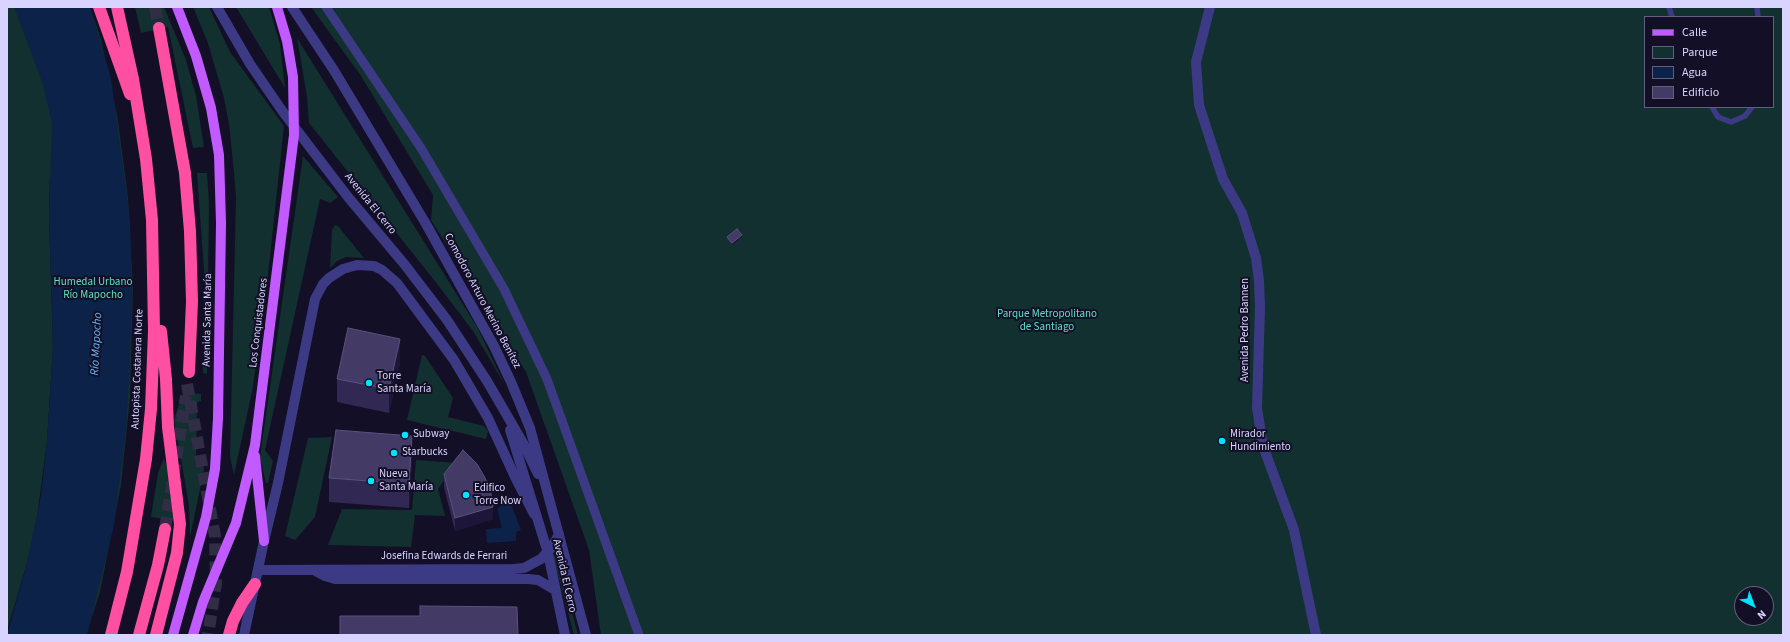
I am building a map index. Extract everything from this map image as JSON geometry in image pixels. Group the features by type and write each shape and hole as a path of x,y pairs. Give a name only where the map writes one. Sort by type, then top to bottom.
{"highway":[{"path":"99,7 141,128"},
{"name":"Autopista Costanera Norte","path":"111,635 128,565 146,459 154,366 152,220 141,128 133,78 117,7"},
{"path":"159,28 182,146 188,208 192,301 189,372"},
{"path":"154,283 163,355 168,428 180,509 177,553 156,635"},
{"path":"139,635 158,565 165,529"},
{"path":"229,635 233,621 242,603 255,584"}],"main road":[{"name":"Avenida Santa María","path":"173,635 206,517 215,469 218,418 221,223 219,155 211,108 196,56 177,7"},
{"name":"Los Conquistadores","path":"193,635 204,602 236,524 254,445 294,135 295,94 287,41 276,7"},
{"path":"254,445 264,541"}],"street":[{"name":"Avenida El Cerro","path":"216,7 250,64 283,112 348,197 414,276 447,320 483,374 523,443 549,499"},
{"name":"Comodoro Arturo Merino Benítez","path":"292,7 320,49 407,192 494,346 523,406 586,635"},
{"path":"326,7 380,84 421,148 504,289 547,379 639,635"},
{"name":"Avenida Pedro Bannen","path":"1210,7 1196,62 1200,105 1223,179 1242,213 1256,258 1260,307 1257,408 1263,446 1294,530 1316,635"},
{"name":"Avenida El Cerro","path":"264,541 278,484 315,299 329,278 343,269 365,265 382,270 405,292 466,379 488,418 527,503 539,522"},
{"name":"Avenida El Cerro","path":"506,414 548,552 565,635"},
{"name":"Josefina Edwards de Ferrari","path":"258,570 513,569 532,564 548,552 559,534"},
{"path":"245,634 264,541"},
{"name":"Josefina Edwards de Ferrari","path":"314,570 324,576 335,579 528,579 538,580 555,590"}],"lane":[{"path":"1713,108 1718,117 1731,122 1745,116 1751,108"}],"green space":[{"name":"Humedal Urbano Río Mapocho","path":"7,7 90,7 101,39 118,120 128,198 133,288 130,397 121,485 100,592 86,635 18,607 43,499 54,351 50,176 49,215 53,348 47,441 36,525 27,563 7,631"},
{"path":"135,7 164,7 186,60 196,96 204,147 193,148 168,27 141,33"},
{"path":"193,7 209,7 230,52 284,126 264,312 252,392 234,475 230,457 236,198 234,172 229,124 224,98 208,43"},
{"path":"236,7 269,7 280,44 285,88"},
{"name":"Parque Metropolitano de Santiago","path":"311,7 1783,7 1783,635 601,635 589,550 526,372 431,220 433,195 361,76"},
{"path":"297,38 477,327 505,385 473,331 309,123 307,97"},
{"path":"303,156 338,197 330,203 320,199 265,450 273,461 268,483 266,483 260,457"},
{"path":"197,173 207,173 209,203 207,374 203,373 204,270"},
{"path":"335,225 338,226 364,258 346,257 337,261 330,268 332,230"},
{"path":"422,355 425,356 453,398 448,417 484,426 488,431 486,439 407,420"},
{"path":"189,393 201,394 201,401 197,402 196,456 198,461 203,463 204,470 190,537 189,505 174,420 181,398"},
{"path":"332,437 315,517 295,540 285,536 308,438"},
{"path":"164,458 171,481 173,520 151,517 158,473"},
{"path":"416,460 457,463 438,489 445,516 415,515 411,547 328,545 342,509 412,510"},
{"path":"557,554 578,635 574,635 553,556"}],"water":[{"name":"Humedal Urbano Río Mapocho","path":"14,7 90,7 111,78 130,220 132,298 126,430 114,525 87,635 7,635 27,563 41,495 47,441 53,348 49,215 52,123 42,82"},
{"path":"509,499 521,530 516,532 516,541 487,543 486,529 502,528 497,509"}],"building":[{"path":"737,229 742,235 732,243 727,237"},
{"path":"348,328 400,339 389,389 337,379"},
{"path":"336,430 412,436 409,484 329,478"},
{"name":"Edifico Torre Now","path":"463,450 477,464 484,476 490,488 493,507 455,518 444,474"},
{"path":"420,606 517,607 518,635 340,635 340,616 420,616"}],"tunnel":[{"path":"155,7 159,28"},
{"path":"187,384 215,536 216,583 208,635"},
{"path":"165,529 186,396"}],"place":[{"name":"Torre Santa María","path":"369,383"},
{"name":"Subway","path":"405,435"},
{"name":"Mirador Hundimiento","path":"1222,441"},
{"name":"Starbucks","path":"394,453"},
{"name":"Nueva Santa María","path":"371,481"},
{"name":"Edifico Torre Now","path":"466,495"}],"water label":[{"name":"Río Mapocho","path":"97,344"}]}
